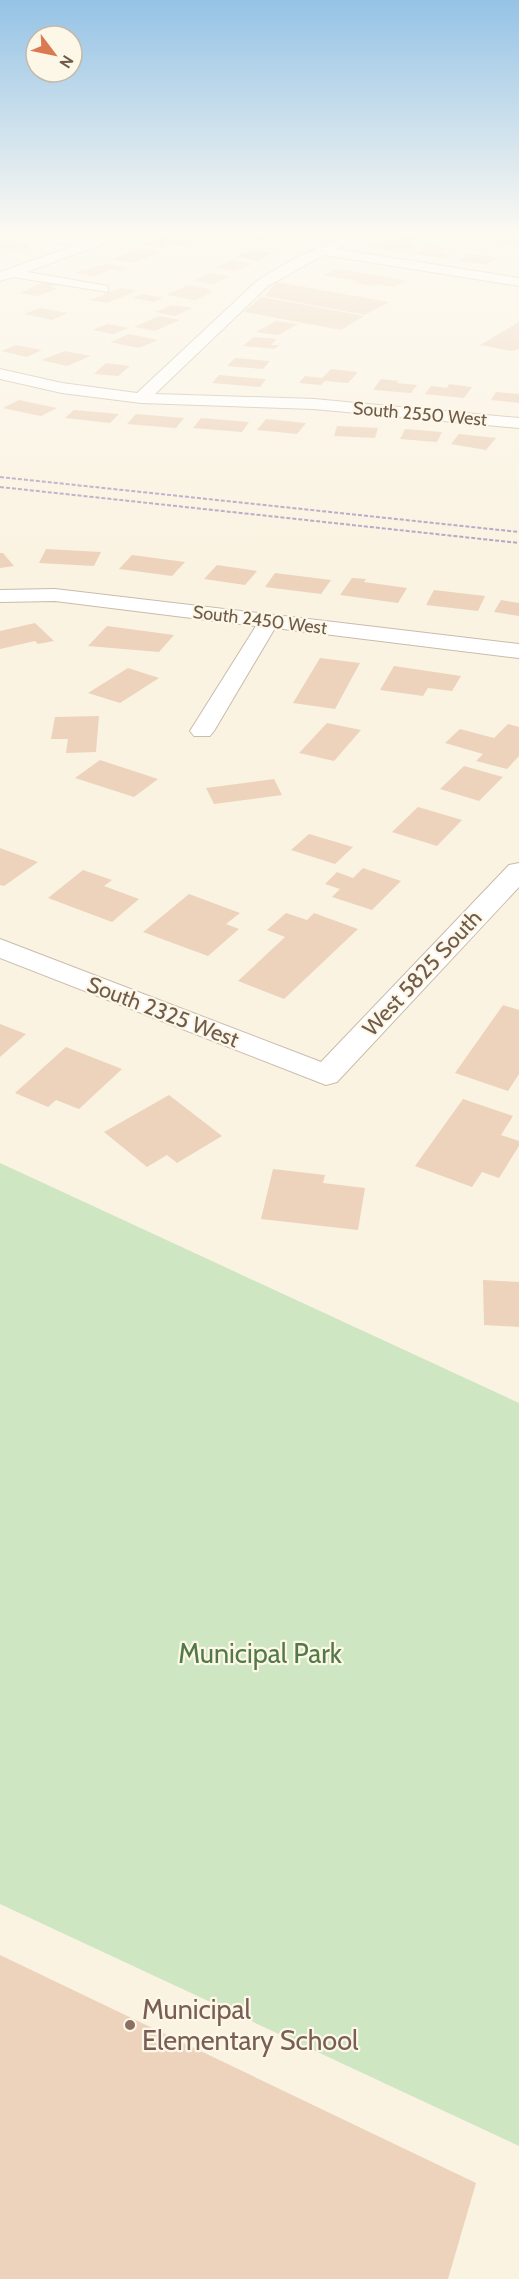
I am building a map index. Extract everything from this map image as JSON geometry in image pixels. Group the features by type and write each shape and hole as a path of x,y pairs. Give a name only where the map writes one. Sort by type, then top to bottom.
{"street":[{"path":"141,398 201,341"},
{"name":"South 2550 West","path":"0,374 62,388 141,398 314,404 519,423"},
{"name":"South 2450 West","path":"0,596 55,595 519,651"},
{"path":"202,731 269,621"},
{"name":"West 5825 South","path":"326,1076 519,871"},
{"name":"South 2325 West","path":"0,948 326,1076"}],"green space":[{"name":"Municipal Park","path":"0,1163 519,1403 519,2146 0,1904"}],"building":[{"path":"112,341 155,341 139,348"},
{"path":"248,341 275,341 271,345 279,345 275,349 243,346"},
{"path":"486,341 519,341 519,349 512,351 480,345"},
{"path":"16,345 42,350 27,357 1,351"},
{"path":"65,351 91,356 67,366 41,360"},
{"path":"235,358 270,361 263,369 227,366"},
{"path":"106,363 130,366 118,376 94,374"},
{"path":"331,369 358,372 348,383 325,381 321,385 299,383 305,376 322,378"},
{"path":"219,375 266,379 260,387 212,383"},
{"path":"381,379 417,385 411,393 373,390"},
{"path":"449,384 472,387 464,398 425,394 431,386 447,388"},
{"path":"496,392 519,394 519,403 491,400"},
{"path":"19,400 57,408 41,416 3,408"},
{"path":"74,410 119,414 110,423 65,418"},
{"path":"136,414 184,418 176,428 127,424"},
{"path":"201,418 249,422 242,432 193,428"},
{"path":"266,419 306,423 297,434 257,430"},
{"path":"337,426 378,428 375,438 334,436"},
{"path":"405,429 442,432 437,442 400,439"},
{"path":"459,434 496,438 486,450 451,444"},
{"path":"46,549 101,552 94,566 39,563"},
{"path":"0,553 3,553 14,566 0,568"},
{"path":"132,555 185,562 172,576 119,569"},
{"path":"217,565 257,571 245,585 204,579"},
{"path":"275,573 331,580 321,594 265,587"},
{"path":"352,578 407,588 398,603 340,595"},
{"path":"434,590 485,596 478,611 426,605"},
{"path":"501,600 519,603 519,616 494,612"},
{"path":"35,623 54,641 38,644 35,641 0,649 0,631"},
{"path":"107,626 174,635 159,652 88,646"},
{"path":"320,658 360,663 335,709 293,703"},
{"path":"394,666 461,676 452,691 428,688 423,696 380,690"},
{"path":"128,668 159,678 120,703 88,693"},
{"path":"99,716 96,752 66,753 68,739 51,739 55,717"},
{"path":"327,723 361,730 334,761 299,753"},
{"path":"508,724 519,727 519,756 507,769 476,761 483,754 445,743 460,729 494,738"},
{"path":"100,760 158,779 134,797 75,778"},
{"path":"464,766 503,777 479,801 440,789"},
{"path":"274,779 282,795 214,804 206,788"},
{"path":"418,807 462,820 437,846 392,832"},
{"path":"309,834 353,847 335,864 291,850"},
{"path":"0,848 38,862 4,886 0,885"},
{"path":"363,868 401,881 372,910 332,897 340,889 325,884 337,872 353,878"},
{"path":"83,870 112,880 104,886 139,899 112,922 48,898"},
{"path":"189,894 240,913 226,924 239,929 208,956 143,932"},
{"path":"286,913 307,920 314,913 358,929 284,999 238,981 285,937 267,930"},
{"path":"503,1005 519,1010 519,1074 508,1091 455,1073"},
{"path":"0,1024 26,1034 0,1057"},
{"path":"66,1047 122,1069 79,1109 56,1100 48,1107 15,1093"},
{"path":"169,1095 222,1136 177,1163 167,1155 147,1167 104,1132"},
{"path":"463,1099 513,1116 501,1135 519,1141 519,1146 499,1178 482,1172 472,1187 415,1166"},
{"path":"273,1169 325,1175 323,1183 365,1188 358,1230 261,1219"},
{"path":"483,1280 519,1282 519,1327 484,1325"},
{"name":"Municipal Elementary School","path":"0,1955 476,2183 448,2279 0,2279"}],"railway":[{"path":"0,477 519,532"},
{"path":"0,487 519,543"}],"place":[{"name":"Municipal Elementary School","path":"130,2025"}]}
